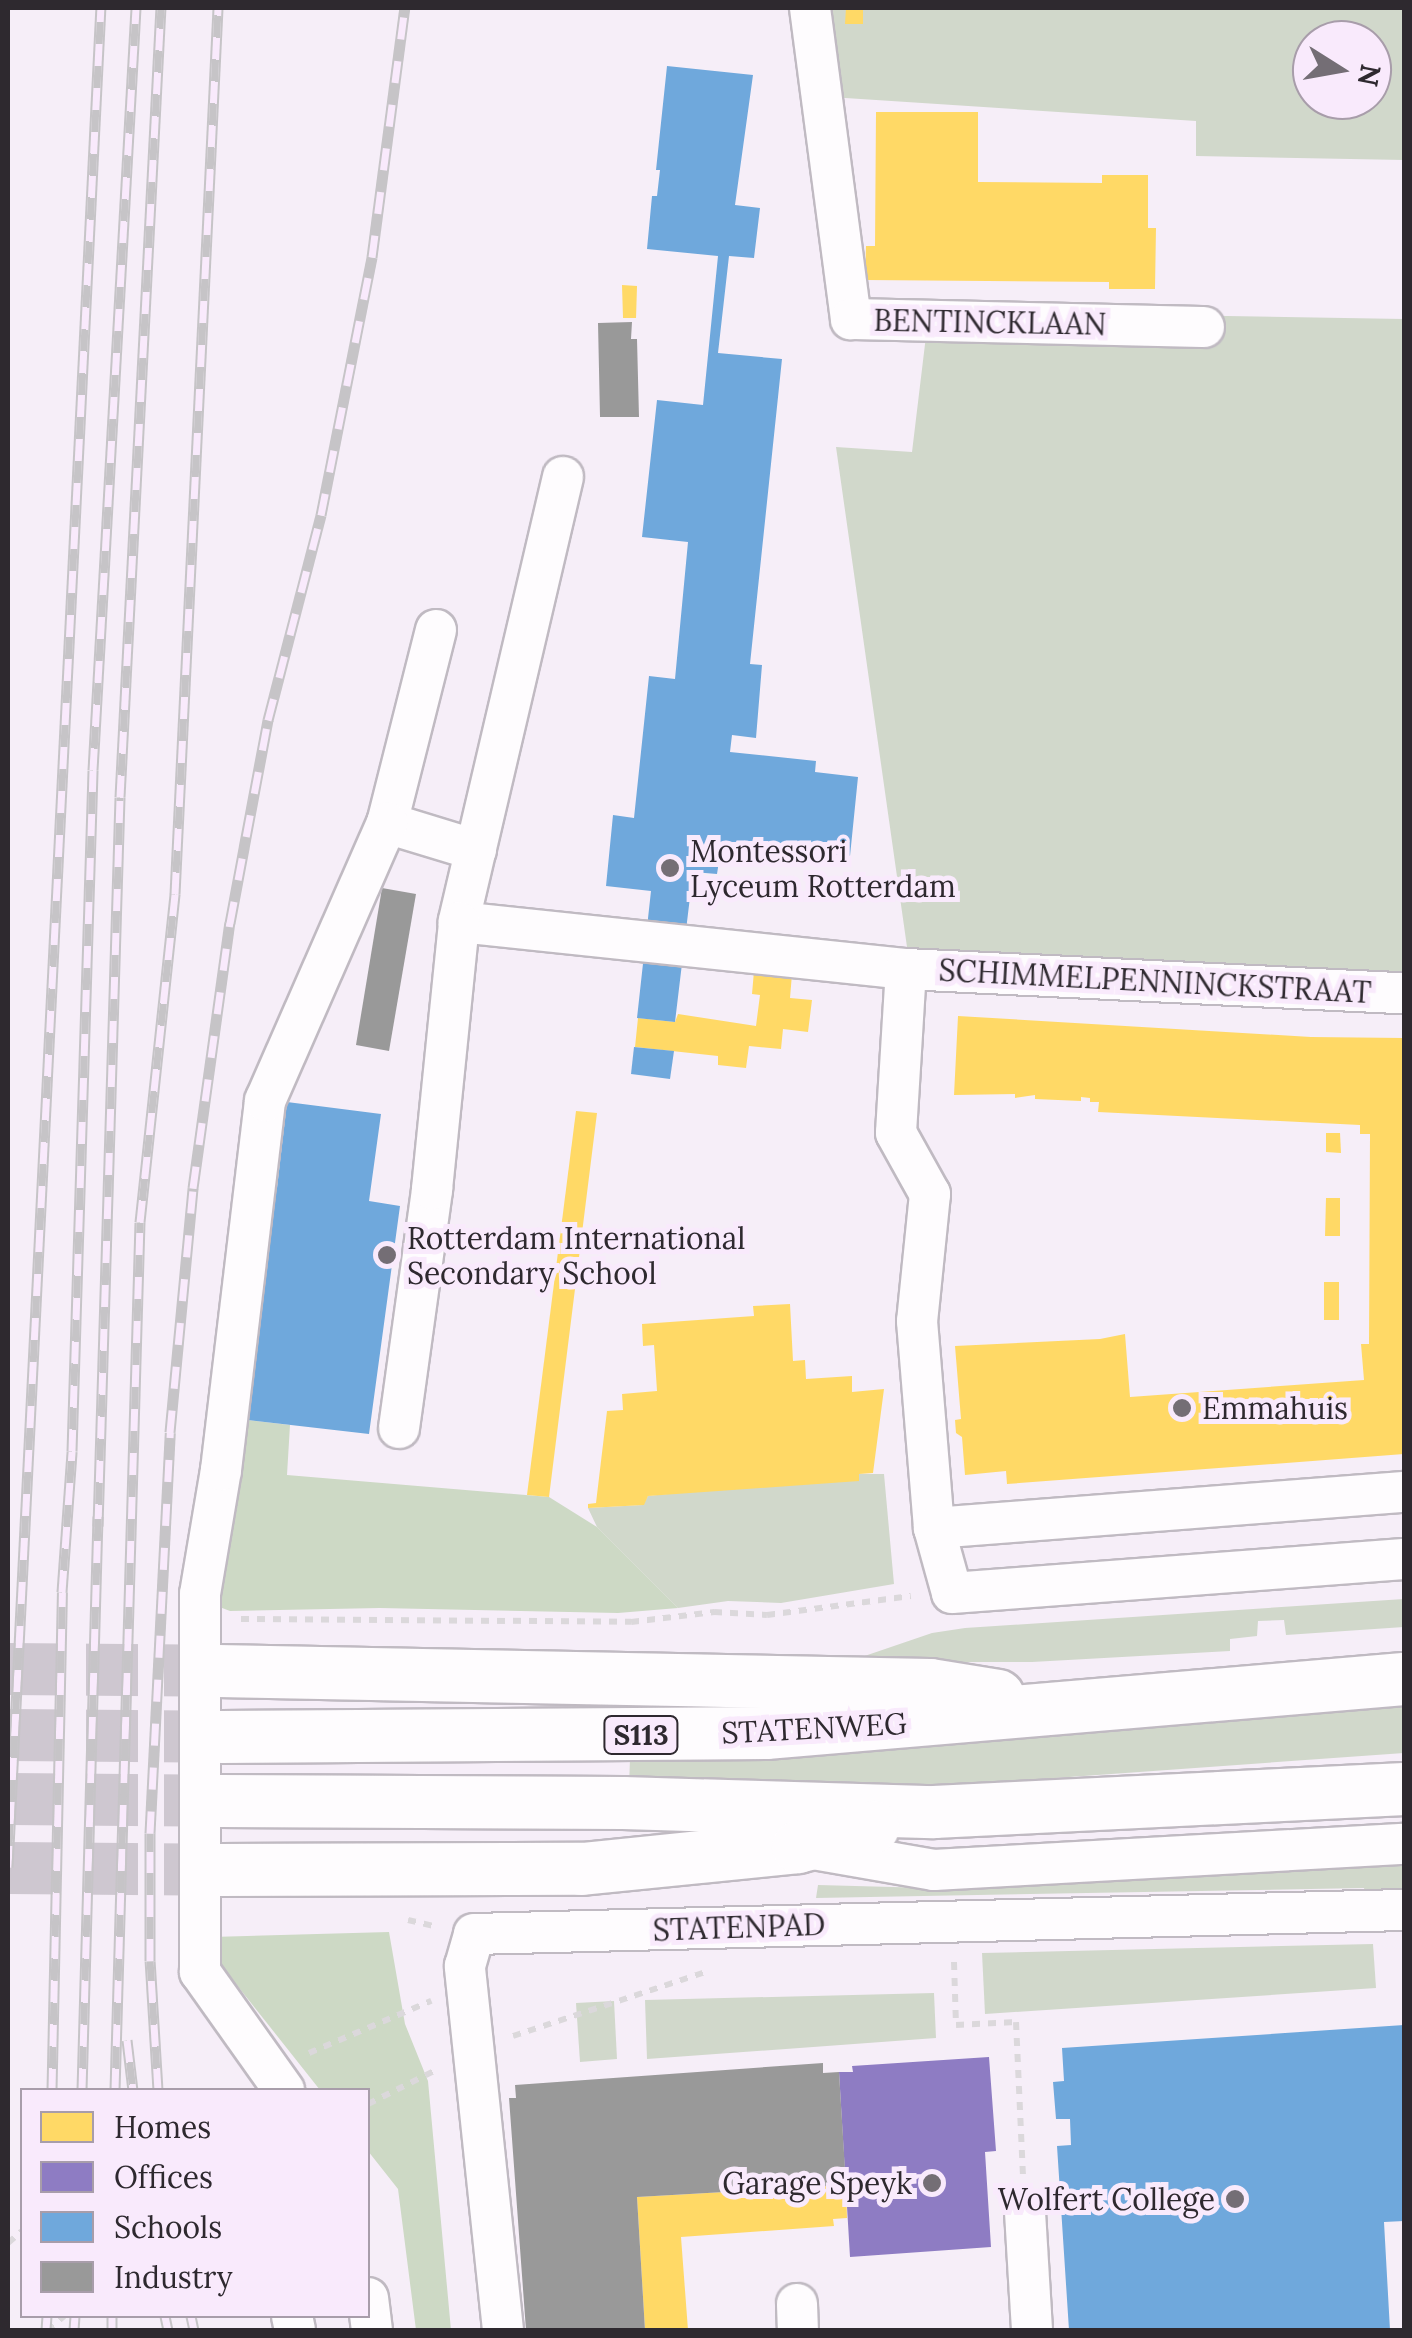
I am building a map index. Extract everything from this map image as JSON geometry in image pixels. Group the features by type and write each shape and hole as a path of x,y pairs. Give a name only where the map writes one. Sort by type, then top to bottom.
{"main road":[{"name":"S113","path":"218,1671 930,1684 1059,1706"},
{"name":"STATENWEG","path":"221,1737 766,1733 1404,1679"},
{"name":"S113","path":"220,1801 623,1803 934,1812 1404,1789"},
{"name":"S113","path":"218,1870 582,1869 798,1847 934,1812"}],"street":[{"name":"BENTINCKLAAN","path":"810,8 850,319 1204,328"},
{"path":"399,1428 432,1189 459,922 563,478"},
{"path":"271,2085 200,1972 200,1594 221,1470 265,1101 388,823 436,630"},
{"path":"388,823 476,850"},
{"name":"SCHIMMELPENNINCKSTRAAT","path":"459,922 906,969 1404,992"},
{"name":"SCHIMMELPENNINCKSTRAAT","path":"906,969 896,1134 930,1194 917,1322 934,1528 952,1593"},
{"path":"934,1528 1404,1492"},
{"path":"952,1593 1404,1559"},
{"path":"798,1847 934,1870 1404,1844"},
{"name":"STATENPAD","path":"503,2330 465,1966 474,1934 1404,1910"},
{"path":"1025,2212 1032,2330"}],"path":[{"path":"226,1619 631,1622 714,1612 767,1615 871,1598 952,1593"},
{"path":"953,1920 956,2025 1016,2022 1025,2212"}],"shaded area":[{"path":"831,8 1404,8 1404,160 1196,156 1196,121 830,97"},
{"path":"929,311 1404,319 1404,972 908,954 836,447 912,452"},
{"path":"884,1474 894,1584 781,1603 728,1601 678,1608 597,1527 588,1508 643,1505 648,1496"},
{"path":"1404,1599 1404,1627 1286,1635 1284,1620 1258,1621 1257,1636 1230,1639 1230,1651 1032,1662 847,1662 932,1633 965,1628"},
{"path":"1404,1699 1404,1753 916,1788 629,1787 630,1759"},
{"path":"1404,1862 1404,1899 1366,1900 1364,1888 816,1898 818,1885 967,1889"},
{"path":"1373,1944 1376,1988 985,2014 982,1953"},
{"path":"934,1993 936,2038 647,2059 645,2000"},
{"path":"614,2001 617,2059 580,2062 576,2003"}],"green space":[{"path":"248,1420 290,1425 287,1475 549,1497 597,1527 678,1608 618,1613 380,1608 230,1611 209,1603"},
{"path":"389,1932 405,2024 428,2081 451,2330 416,2330 398,2189 370,2154 370,2088 318,2088 213,1955 211,1937"}],"building: Homes":[{"path":"846,8 863,8 863,24 845,24"},
{"path":"876,112 978,112 978,182 1102,183 1102,175 1148,175 1148,228 1156,228 1155,289 1109,289 1109,282 865,280 866,246 875,246"},
{"path":"622,285 637,286 636,318 623,318"},
{"path":"754,971 792,974 790,998 812,1000 808,1032 783,1029 781,1049 749,1046 746,1068 718,1065 718,1056 635,1047 638,1018 675,1022 678,1014 756,1026 760,995 752,994"},
{"path":"958,1016 1311,1037 1404,1038 1404,1454 1007,1484 1006,1471 965,1475 962,1437 956,1433 955,1420 961,1419 955,1346 1100,1339 1125,1334 1130,1397 1364,1380 1361,1344 1369,1344 1370,1134 1360,1134 1360,1125 1098,1112 1099,1102 1081,1097 1081,1101 1035,1099 1035,1095 1015,1098 1015,1094 954,1095"},
{"path":"576,1111 597,1113 549,1497 527,1495"},
{"path":"1326,1133 1340,1133 1341,1153 1326,1152"},
{"path":"1326,1198 1340,1198 1340,1236 1325,1236"},
{"path":"1324,1282 1339,1282 1339,1320 1324,1320"},
{"path":"790,1304 793,1361 805,1360 806,1379 852,1376 852,1392 884,1389 873,1473 859,1474 859,1481 648,1496 644,1505 588,1508 588,1504 596,1503 607,1411 623,1410 622,1394 657,1391 654,1345 643,1346 642,1324 754,1316 753,1306"},
{"path":"846,2185 847,2218 833,2219 834,2226 681,2237 688,2330 645,2330 637,2197"}],"building: Offices":[{"path":"989,2057 996,2151 985,2152 991,2247 850,2257 839,2072 853,2072 852,2066"}],"building: Schools":[{"path":"667,66 753,75 735,205 760,208 754,258 729,256 718,353 782,359 750,664 762,665 756,738 732,735 730,752 816,761 815,772 858,777 850,856 807,852 806,864 720,855 717,874 693,872 675,1022 637,1018 651,891 606,886 613,815 634,818 649,676 675,679 688,542 642,537 657,400 703,405 718,256 647,249 652,196 657,196 660,170 656,170"},
{"path":"634,1047 674,1051 670,1079 631,1074"},
{"path":"287,1102 381,1114 369,1201 400,1206 369,1434 248,1420 261,1305 252,1303 266,1186 277,1188"},
{"path":"1404,2025 1404,2221 1384,2222 1390,2330 1069,2330 1057,2146 1071,2145 1070,2119 1056,2119 1053,2082 1064,2081 1062,2048"}],"building: Industry":[{"path":"632,322 631,339 637,339 639,417 600,417 598,323"},
{"path":"382,888 416,894 389,1051 356,1045"},
{"path":"823,2063 823,2073 839,2072 846,2185 637,2197 645,2330 526,2330 509,2098 516,2098 515,2085"}],"tunnel":[{"path":"8,1669 218,1671"},
{"path":"8,1735 221,1737"},
{"path":"8,1799 220,1801"},
{"path":"8,1868 219,1870"}],"railway":[{"path":"8,1867 101,8"},
{"path":"52,2088 62,1592 72,1451 93,770 136,8"},
{"path":"98,1526 120,797 161,8"},
{"path":"115,2088 140,1222 175,894 218,8"},
{"path":"158,2088 150,1961 150,1833 170,1432 193,1188 230,923 268,720 321,515 372,257 405,8"},
{"path":"82,2088 98,1516"},
{"path":"127,2040 133,2088"},
{"path":"46,2330 47,2318"},
{"path":"74,2330 75,2318"},
{"path":"112,2318 112,2330"},
{"path":"165,2318 168,2330"},
{"path":"191,2318 194,2330"}],"place":[{"name":"Montessori Lyceum Rotterdam","path":"670,868"},
{"name":"Rotterdam International Secondary School","path":"387,1255"},
{"name":"Emmahuis","path":"1182,1408"},
{"name":"Garage Speyk","path":"932,2183"},
{"name":"Wolfert College","path":"1235,2199"}]}
